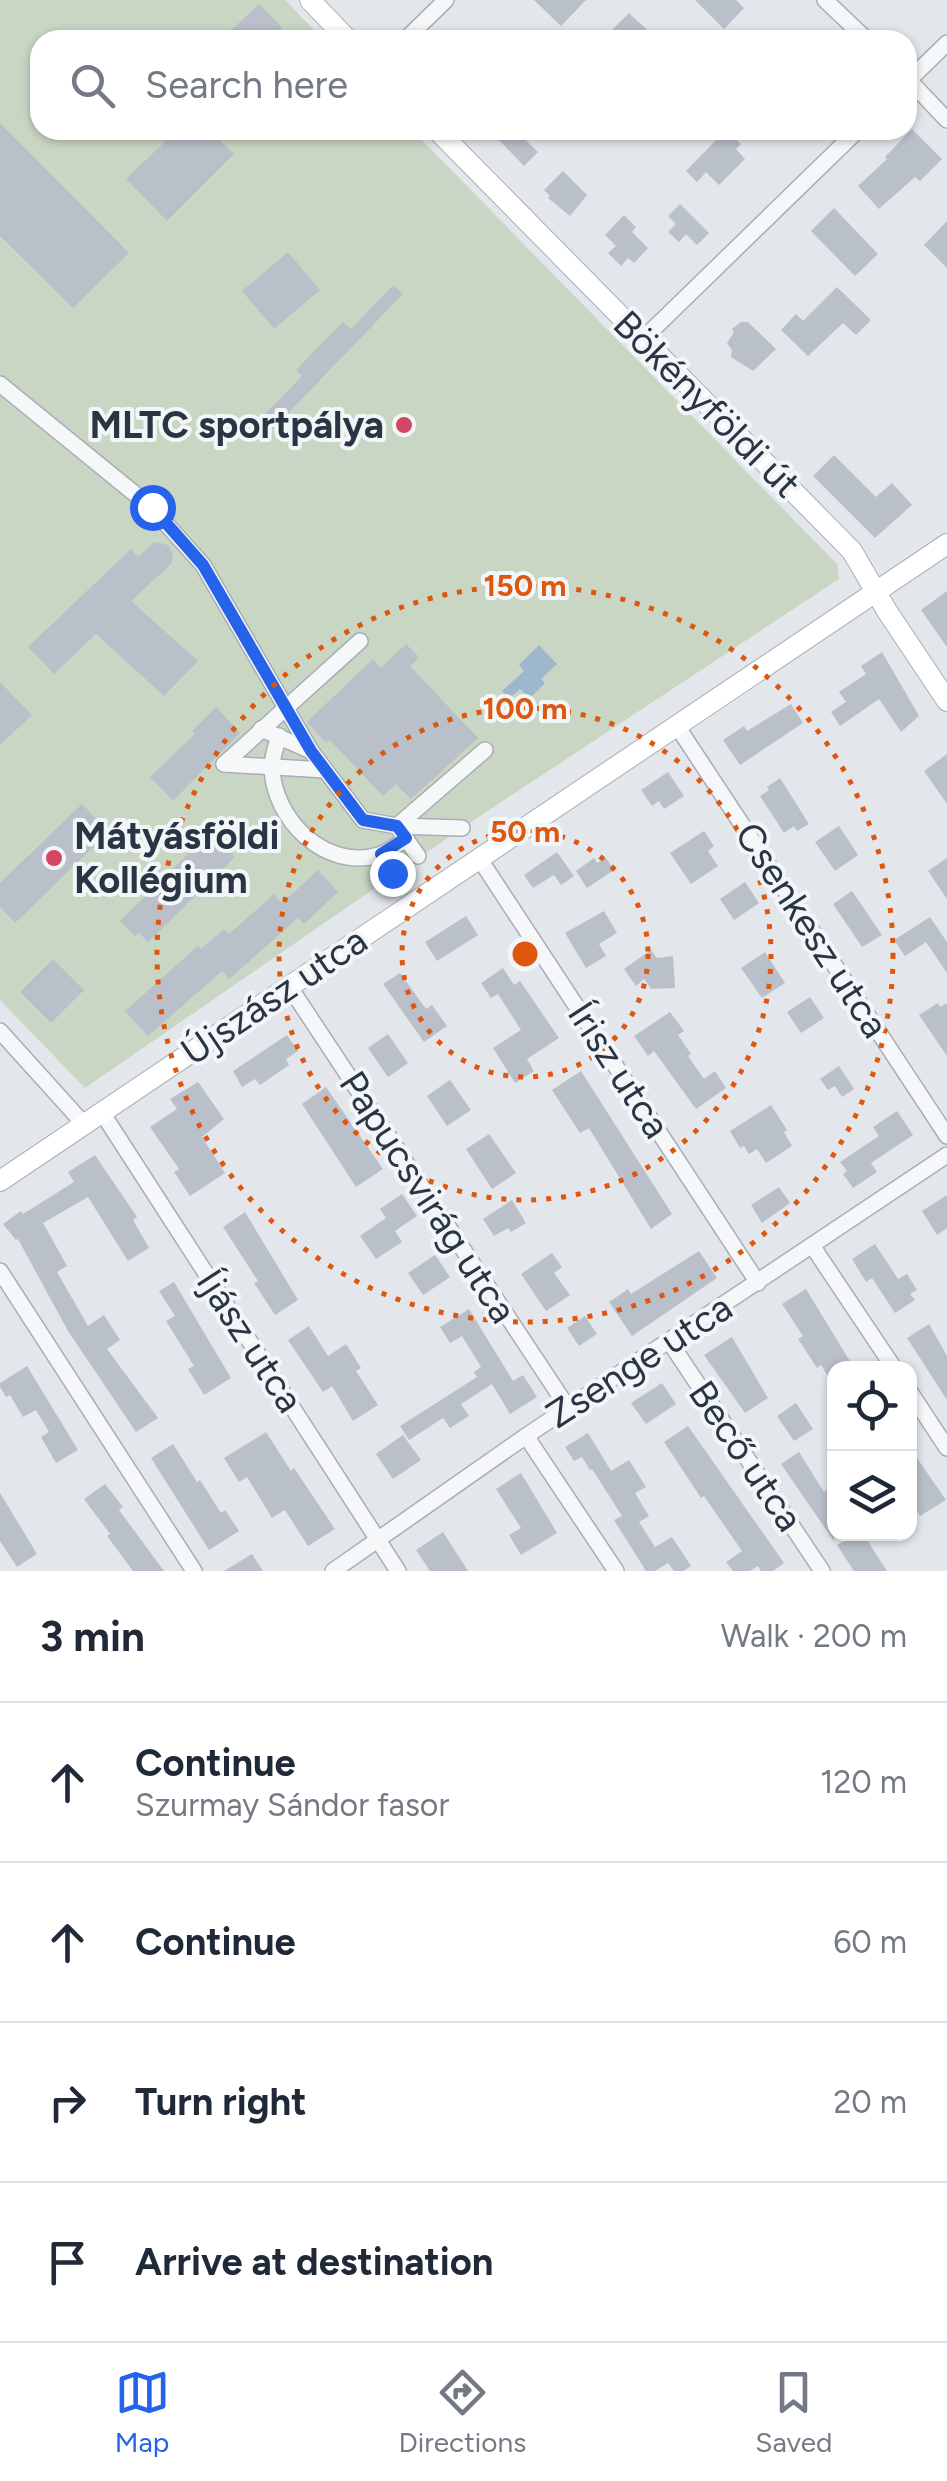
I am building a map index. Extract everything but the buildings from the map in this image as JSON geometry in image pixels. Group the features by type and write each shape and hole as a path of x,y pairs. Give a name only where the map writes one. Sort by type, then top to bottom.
{"street":[{"path":"310,0 338,30"},
{"path":"414,30 446,0"},
{"path":"825,0 856,30"},
{"path":"917,71 947,43"},
{"path":"917,89 947,120"},
{"name":"Bökényföldi út","path":"447,140 852,551 947,701"},
{"path":"642,340 848,140"},
{"path":"0,384 152,507 203,565 311,751 363,820 402,832 462,828"},
{"name":"Újszász utca","path":"0,1181 947,544"},
{"path":"325,770 224,764 360,641"},
{"name":"Csenkesz utca","path":"677,726 947,1136"},
{"path":"261,729 311,751"},
{"path":"278,736 272,767 281,802 300,834 316,845 348,857 381,854 485,750"},
{"path":"402,832 418,856"},
{"path":"381,854 392,873"},
{"name":"Írisz utca","path":"479,858 758,1283"},
{"name":"Papucsvirág utca","path":"289,986 568,1408"},
{"name":"Íjász utca","path":"0,1031 92,1117 398,1571"},
{"name":"Zsenge utca","path":"334,1571 526,1436 947,1155"},
{"path":"813,1246 889,1361"},
{"path":"0,1270 194,1571"},
{"name":"Becő utca","path":"669,1341 822,1571"},
{"path":"917,1403 947,1448"},
{"path":"526,1436 616,1571"}],"green space":[{"path":"0,0 285,0 314,30 30,30 30,140 422,140 837,564 839,579 462,828 85,1088 0,1000"}],"water":[{"path":"539,645 557,664 541,679 545,683 530,698 520,689 509,699 502,691 524,671 519,665"}],"place":[{"name":"MLTC sportpálya","path":"404,425"},
{"name":"Mátyásföldi Kollégium","path":"54,858"}],"route":[{"path":"152,507 203,565 311,751 363,820 397,826 406,838 381,854 392,873"}]}
